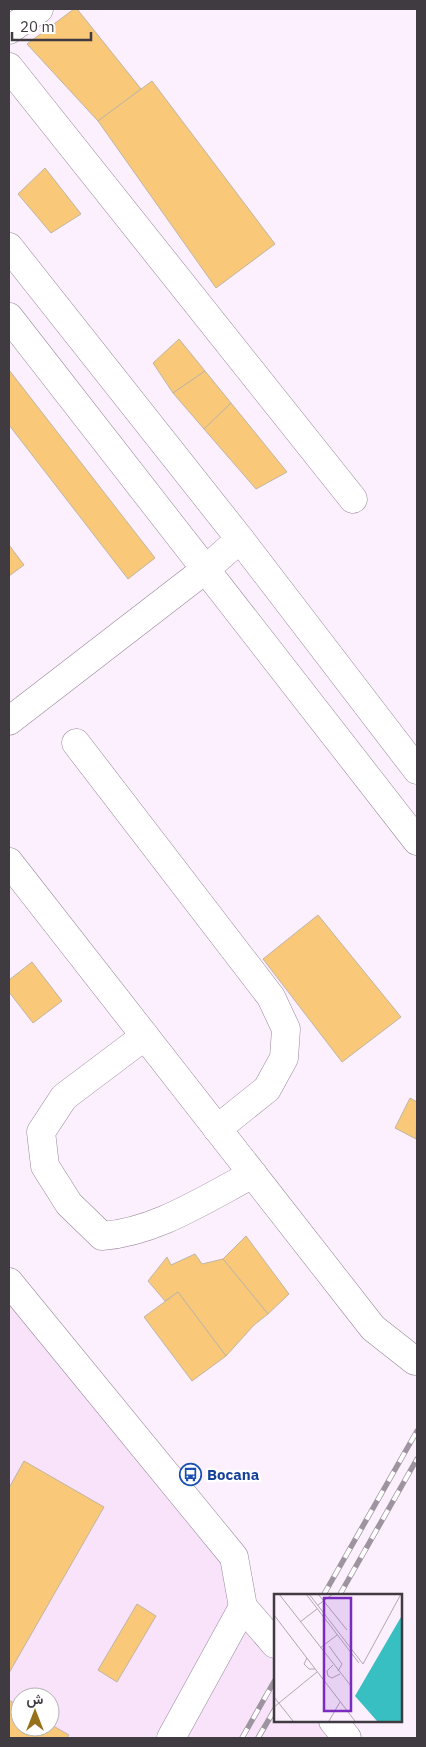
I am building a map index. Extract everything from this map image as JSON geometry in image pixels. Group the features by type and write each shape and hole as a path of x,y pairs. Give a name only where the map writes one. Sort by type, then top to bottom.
{"street":[{"path":"9,30 40,9"},
{"path":"9,67 353,499"},
{"path":"9,247 240,540 417,770"},
{"path":"9,317 417,841"},
{"path":"9,721 206,569 240,540"},
{"path":"76,743 271,997 286,1029 284,1058 267,1090 217,1128"},
{"path":"9,862 373,1328 416,1360"},
{"path":"145,1036 64,1096 41,1132 45,1166 69,1204 102,1236 127,1234 173,1216 253,1174"},
{"path":"9,1282 234,1558 243,1607 274,1643"},
{"path":"172,1738 243,1607"},
{"path":"334,1722 347,1738"}],"shaded area":[{"path":"9,1292 274,1630 274,1722 346,1722 358,1738 9,1738"}],"building":[{"path":"74,9 77,9 141,89 98,121 27,44"},
{"path":"152,81 275,244 216,288 98,121"},
{"path":"45,168 81,214 51,233 18,194"},
{"path":"179,339 205,371 173,393 153,363"},
{"path":"9,370 155,558 128,579 9,425"},
{"path":"205,371 231,403 204,429 173,393"},
{"path":"231,403 287,472 256,489 204,429"},
{"path":"9,545 24,565 9,576"},
{"path":"318,915 401,1017 342,1062 263,959"},
{"path":"32,962 62,1001 33,1023 9,992 9,980"},
{"path":"410,1098 417,1102 416,1139 395,1128"},
{"path":"246,1236 289,1294 268,1314 223,1259"},
{"path":"195,1254 202,1264 223,1259 268,1314 254,1325 226,1356 178,1292 165,1301 148,1281 167,1257 171,1265"},
{"path":"178,1292 226,1356 192,1381 144,1317"},
{"path":"24,1461 104,1507 9,1673 9,1488"},
{"path":"137,1604 156,1616 117,1682 98,1670"},
{"path":"9,1700 10,1737 60,1737 60,1730 69,1735 67,1738 9,1738"}],"railway":[{"path":"324,1594 417,1431"},
{"path":"340,1594 417,1459"},
{"path":"242,1738 274,1682"},
{"path":"258,1738 274,1711"}],"place":[{"name":"Bocana","path":"191,1475"}]}
